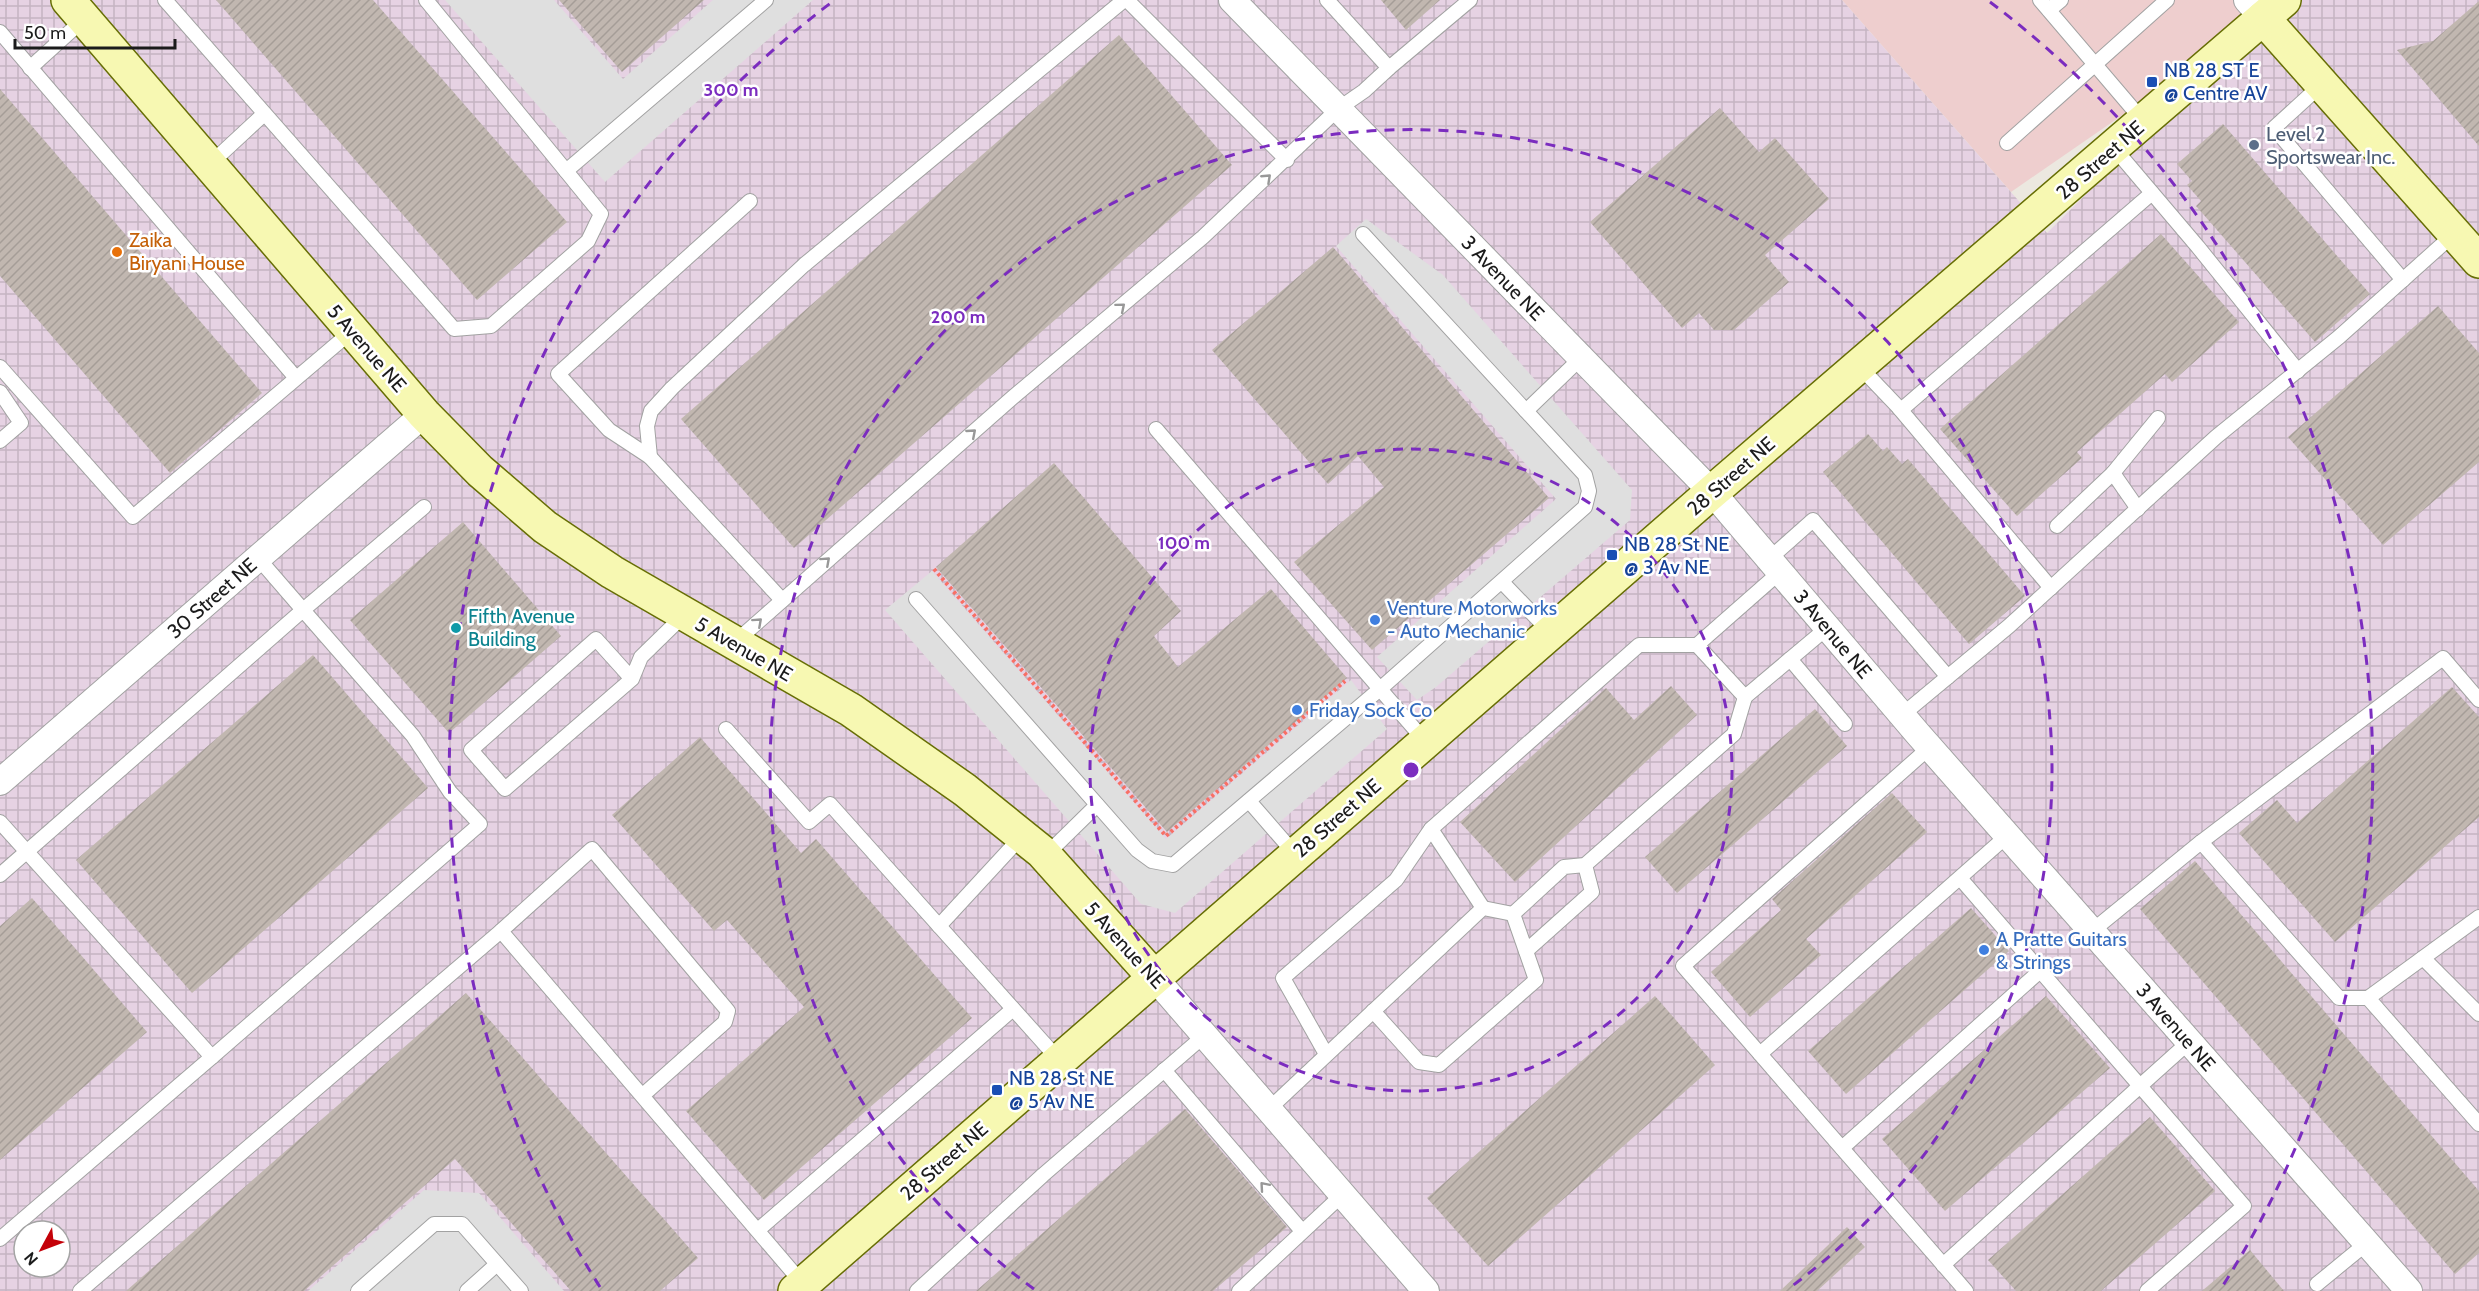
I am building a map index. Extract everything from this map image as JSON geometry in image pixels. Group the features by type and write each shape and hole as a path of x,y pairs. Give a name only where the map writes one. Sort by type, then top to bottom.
{"street":[{"name":"3 Avenue NE","path":"1232,0 1712,492 1902,715 2409,1291"},
{"path":"2264,6 2321,85 2479,261"},
{"name":"28 Street NE","path":"799,1287 1550,632 2144,122 2264,6"},
{"name":"5 Avenue NE","path":"76,10 424,414 480,471 545,527 612,572 851,710 965,790 1034,846 1155,977 1426,1291"},
{"name":"30 Street NE","path":"0,782 424,414"}],"lane":[{"path":"165,0 454,329 491,326 588,241 601,214 426,0"},
{"path":"566,171 766,0"},
{"path":"650,457 646,426 651,411 672,388 804,265 1126,0 1287,160"},
{"path":"1327,0 1389,68"},
{"path":"734,643 1012,398 1203,237 1287,160 1338,109 1470,0"},
{"path":"2061,0 2045,5 2144,122"},
{"path":"2007,143 2167,0"},
{"path":"30,68 76,10"},
{"path":"0,32 296,378"},
{"path":"2321,85 2274,128 2403,280"},
{"path":"209,165 264,114"},
{"path":"2114,148 2298,371"},
{"path":"1899,408 1901,410 2152,193"},
{"path":"750,201 558,374 609,430 650,457 782,600"},
{"path":"1902,715 2051,588 2217,437 2298,371 2454,233"},
{"path":"916,599 1137,850 1152,861 1173,865 1380,689 1585,507 1589,491 1585,475 1363,234"},
{"path":"0,368 133,517 352,331"},
{"path":"1526,411 1581,358"},
{"path":"1859,366 1899,408 2051,588"},
{"path":"0,392 21,423 0,441"},
{"path":"2056,525 2113,474 2158,418"},
{"path":"1156,429 1425,741"},
{"path":"2113,474 2138,509"},
{"path":"0,875 424,507"},
{"path":"1326,1054 1283,978 1396,880 1431,830 1639,645 1697,645 1774,566 1813,520 1948,677"},
{"path":"0,1239 480,824 450,792 413,736 258,558"},
{"path":"1502,582 1550,632"},
{"path":"632,679 596,639 471,750 505,789 632,679 641,657 684,615"},
{"path":"1513,914 1564,867 1585,865 1734,734 1745,697 1827,628"},
{"path":"1697,645 1745,697"},
{"path":"2092,932 2200,842 2442,658 2479,700"},
{"path":"1790,659 1845,724"},
{"path":"726,729 809,822 830,804 1059,1060"},
{"path":"1930,747 1683,966 1966,1291"},
{"path":"1249,801 1295,854"},
{"path":"939,926 1034,846 1097,806"},
{"path":"0,822 212,1058"},
{"path":"1431,830 1483,908 1513,914"},
{"path":"1760,1054 2008,835"},
{"path":"2200,842 2339,998 2368,998 2423,958 2477,924"},
{"path":"80,1291 501,931 592,849 728,1011 725,1022 643,1095"},
{"path":"1526,951 1592,892 1585,865"},
{"path":"1960,878 2244,1206 2147,1291"},
{"path":"1269,1109 1483,908"},
{"path":"1373,1011 1419,1062 1439,1065 1536,980 1513,914"},
{"path":"501,931 758,1230 799,1287"},
{"path":"2423,958 2479,1014"},
{"path":"1842,1148 2040,970"},
{"path":"2368,998 2479,1124"},
{"path":"758,1230 1013,1009"},
{"path":"917,1291 1043,1175 1205,1035"},
{"path":"1943,1265 2189,1042"},
{"path":"1164,1070 1302,1231"},
{"path":"1239,1291 1342,1195"},
{"path":"358,1291 434,1224 462,1224 521,1291"},
{"path":"2318,1284 2367,1243"},
{"path":"467,1291 497,1264"}],"path":[{"path":"934,569 1166,836 1345,681"}],"shaded area":[{"path":"0,0 1842,0 2047,233 2263,18 2284,0 2479,0 2479,1291 0,1291"},
{"path":"445,0 554,0 623,79 713,0 813,0 605,182"},
{"path":"1842,0 2284,0 2263,18 2011,192"},
{"path":"1366,219 1443,275 1632,490 1630,520 1436,687 1417,700 1377,657 1556,499 1336,246"},
{"path":"932,571 1166,839 1351,680 1387,729 1175,913 1141,904 885,610"},
{"path":"424,1190 479,1193 564,1291 308,1291"}],"building":[{"path":"216,0 373,0 567,222 477,300"},
{"path":"559,0 704,0 622,72"},
{"path":"1381,0 1440,0 1406,30"},
{"path":"2479,1 2479,146 2397,50 2433,41"},
{"path":"1119,35 1232,165 794,548 681,419"},
{"path":"0,89 262,393 170,473 0,276"},
{"path":"1720,108 1759,152 1775,138 1829,199 1765,255 1789,282 1734,330 1714,330 1699,313 1682,328 1590,222"},
{"path":"2223,124 2370,294 2315,342 2196,206 2201,201 2187,185 2192,181 2177,164"},
{"path":"2161,234 2239,322 2172,382 2165,374 2077,452 2082,458 2017,516 1940,429"},
{"path":"1333,247 1549,498 1372,650 1294,562 1384,487 1358,456 1328,484 1212,350"},
{"path":"2438,306 2479,353 2479,462 2383,545 2288,437"},
{"path":"1868,434 1883,451 1887,447 1902,464 1908,459 2025,596 1969,644 1823,472"},
{"path":"1054,463 1181,611 1154,636 1178,667 1271,589 1347,678 1167,832 936,567"},
{"name":"Fifth Avenue Building","path":"463,522 561,636 449,733 350,620"},
{"path":"313,655 428,788 192,993 76,860"},
{"path":"1671,686 1697,715 1515,882 1460,822 1606,688 1634,720"},
{"path":"2452,687 2479,717 2479,817 2335,942 2239,833 2277,800 2297,823"},
{"path":"1815,709 1847,746 1677,893 1645,857"},
{"path":"700,737 801,853 816,839 972,1018 764,1200 686,1111 804,1007 727,920 714,931 612,815"},
{"path":"1892,793 1927,832 1806,939 1821,955 1750,1017 1711,972 1781,910 1772,899"},
{"path":"2195,861 2479,1191 2479,1253 2455,1274 2140,909"},
{"path":"32,898 147,1032 0,1160 0,926"},
{"path":"1971,908 2009,951 1846,1094 1808,1051"},
{"path":"466,993 698,1258 660,1291 571,1291 455,1159 304,1291 126,1291"},
{"path":"1655,996 1715,1065 1488,1266 1427,1198"},
{"path":"2046,996 2110,1068 1945,1211 1882,1139"},
{"path":"1185,1109 1287,1227 1213,1291 976,1291"},
{"path":"2150,1117 2215,1191 2101,1291 2016,1291 1988,1260"},
{"path":"1847,1227 1865,1247 1817,1291 1780,1291"},
{"path":"2250,1250 2284,1291 2202,1291"}],"place":[{"name":"NB 28 ST E @ Centre AV","path":"2152,82"},
{"name":"Level 2 Sportswear Inc.","path":"2254,145"},
{"name":"Zaika Biryani House","path":"117,252"},
{"name":"NB 28 St NE @ 3 Av NE","path":"1612,555"},
{"name":"Venture Motorworks - Auto Mechanic","path":"1375,620"},
{"name":"Fifth Avenue Building","path":"456,628"},
{"name":"Friday Sock Co","path":"1297,710"},
{"name":"A Pratte Guitars & Strings","path":"1984,950"},
{"name":"NB 28 St NE @ 5 Av NE","path":"997,1090"}]}
